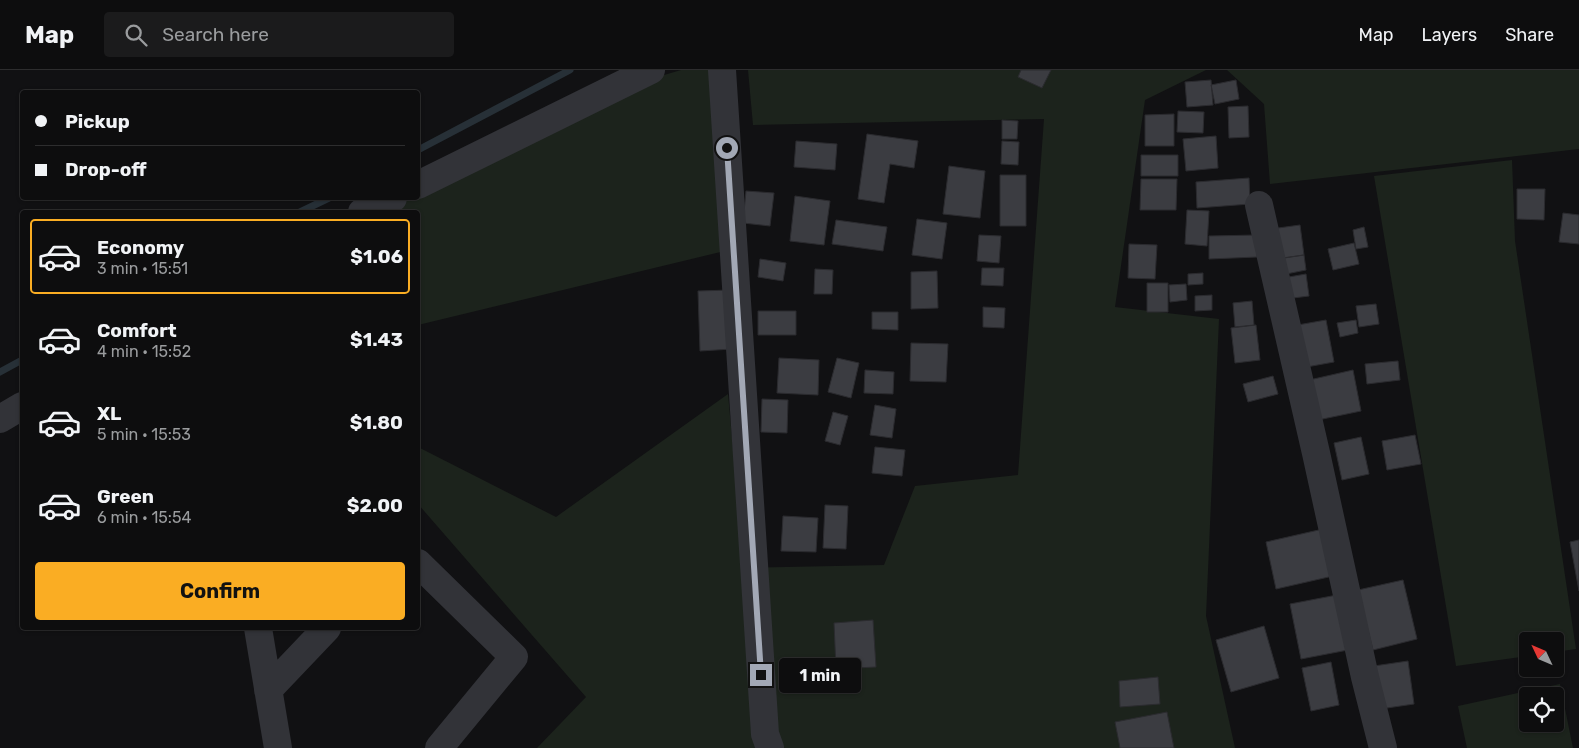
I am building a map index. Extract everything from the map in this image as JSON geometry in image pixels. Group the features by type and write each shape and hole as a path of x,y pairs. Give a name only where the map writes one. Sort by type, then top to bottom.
{"street":[{"path":"420,184 651,70"},
{"path":"722,70 765,734 770,748"},
{"path":"366,210 389,200"},
{"path":"1259,205 1382,748"},
{"path":"0,419 20,407"},
{"path":"420,564 514,657 439,748"},
{"path":"258,630 278,748"},
{"path":"268,690 325,630"}],"shaded area":[{"path":"681,70 727,70 737,248 420,325 420,210 385,210 402,200 420,200 420,197 539,112"},
{"path":"748,70 1206,70 1145,100 1115,307 1219,319 1206,616 1235,748 537,748 586,697 420,506 420,448 556,517 728,394 744,568 884,565 915,486 1018,475 1044,119 753,125"},
{"path":"1227,70 1579,70 1579,149 1270,184 1264,104"},
{"path":"1512,160 1515,241 1576,649 1564,651 1564,632 1519,632 1519,657 1456,666 1374,176"},
{"path":"1560,684 1561,687 1546,687"},
{"path":"1519,693 1519,732 1564,732 1564,704 1573,748 1467,748 1458,706"}],"building":[{"path":"1021,70 1051,70 1042,88 1018,77"},
{"path":"1211,80 1213,105 1187,107 1185,82"},
{"path":"1236,80 1239,99 1215,104 1211,85"},
{"path":"1248,106 1249,137 1229,138 1228,107"},
{"path":"1178,111 1204,112 1203,133 1177,132"},
{"path":"1174,114 1174,146 1145,146 1145,115"},
{"path":"1002,120 1018,121 1017,139 1002,139"},
{"path":"867,134 918,141 914,168 890,164 884,203 858,199"},
{"path":"1216,136 1218,168 1186,171 1183,139"},
{"path":"796,141 837,144 835,170 794,167"},
{"path":"1002,141 1019,142 1018,165 1001,164"},
{"path":"1141,155 1178,155 1178,176 1141,176"},
{"path":"949,166 985,171 980,218 943,214"},
{"path":"1000,175 1026,175 1026,226 1000,226"},
{"path":"1249,178 1250,204 1197,208 1196,182"},
{"path":"1141,179 1177,179 1176,210 1140,210"},
{"path":"1517,189 1545,189 1544,220 1517,219"},
{"path":"746,191 774,193 770,226 743,223"},
{"path":"795,196 830,201 824,245 790,241"},
{"path":"1187,210 1209,211 1207,246 1185,244"},
{"path":"1563,213 1579,215 1579,244 1559,242"},
{"path":"917,219 947,223 942,259 912,255"},
{"path":"836,220 887,227 883,251 832,244"},
{"path":"1300,225 1304,255 1275,259 1271,229"},
{"path":"1364,227 1368,247 1356,249 1353,230"},
{"path":"979,235 1001,236 999,263 977,261"},
{"path":"1257,235 1257,257 1209,259 1209,236"},
{"path":"1354,243 1359,264 1333,270 1328,249"},
{"path":"1129,244 1157,245 1155,279 1128,278"},
{"path":"1304,255 1306,270 1281,275 1278,259"},
{"path":"760,259 786,263 783,281 758,277"},
{"path":"982,268 1004,268 1003,286 981,285"},
{"path":"815,269 833,270 832,294 814,294"},
{"path":"937,271 938,308 911,309 911,272"},
{"path":"1203,273 1203,284 1188,285 1188,274"},
{"path":"1306,274 1309,296 1285,299 1283,278"},
{"path":"1147,283 1168,283 1168,312 1147,312"},
{"path":"1186,284 1187,300 1170,302 1169,285"},
{"path":"730,290 732,349 700,351 698,291"},
{"path":"1212,295 1212,310 1195,311 1195,296"},
{"path":"1252,301 1254,325 1235,327 1233,303"},
{"path":"1376,304 1379,324 1359,327 1356,306"},
{"path":"983,307 1005,308 1004,328 983,327"},
{"path":"758,311 796,311 796,335 758,335"},
{"path":"872,312 898,312 898,330 872,329"},
{"path":"1326,320 1334,362 1301,368 1292,326"},
{"path":"1356,320 1358,333 1340,337 1337,323"},
{"path":"1256,325 1260,360 1235,363 1231,328"},
{"path":"911,343 948,344 946,382 910,381"},
{"path":"779,358 819,360 818,395 777,393"},
{"path":"837,358 859,363 851,398 828,392"},
{"path":"1398,361 1400,380 1367,384 1365,364"},
{"path":"865,370 894,372 893,394 864,393"},
{"path":"1353,370 1361,411 1313,421 1305,381"},
{"path":"1273,376 1278,394 1248,402 1243,384"},
{"path":"762,399 788,400 787,433 761,432"},
{"path":"875,405 896,409 892,438 870,435"},
{"path":"833,412 848,416 840,445 825,441"},
{"path":"1415,435 1421,464 1387,470 1382,441"},
{"path":"1361,437 1369,474 1342,480 1334,443"},
{"path":"875,447 905,450 902,476 872,473"},
{"path":"825,505 848,506 846,549 823,548"},
{"path":"783,516 818,518 816,552 781,551"},
{"path":"1323,529 1333,576 1276,589 1266,542"},
{"path":"1579,540 1579,591 1570,542"},
{"path":"1403,580 1417,639 1373,650 1358,590"},
{"path":"1337,595 1348,650 1301,659 1290,604"},
{"path":"873,620 876,667 836,669 834,623"},
{"path":"1264,626 1279,678 1231,692 1216,640"},
{"path":"1408,661 1414,704 1380,709 1374,666"},
{"path":"1331,662 1339,705 1311,711 1302,668"},
{"path":"1158,677 1160,704 1120,707 1119,681"},
{"path":"1167,712 1174,748 1120,748 1115,722"}],"waterway":[{"path":"420,149 570,70"},
{"path":"304,210 325,200"},
{"path":"0,372 20,361"}],"route":[{"path":"727,148 761,675"}]}
